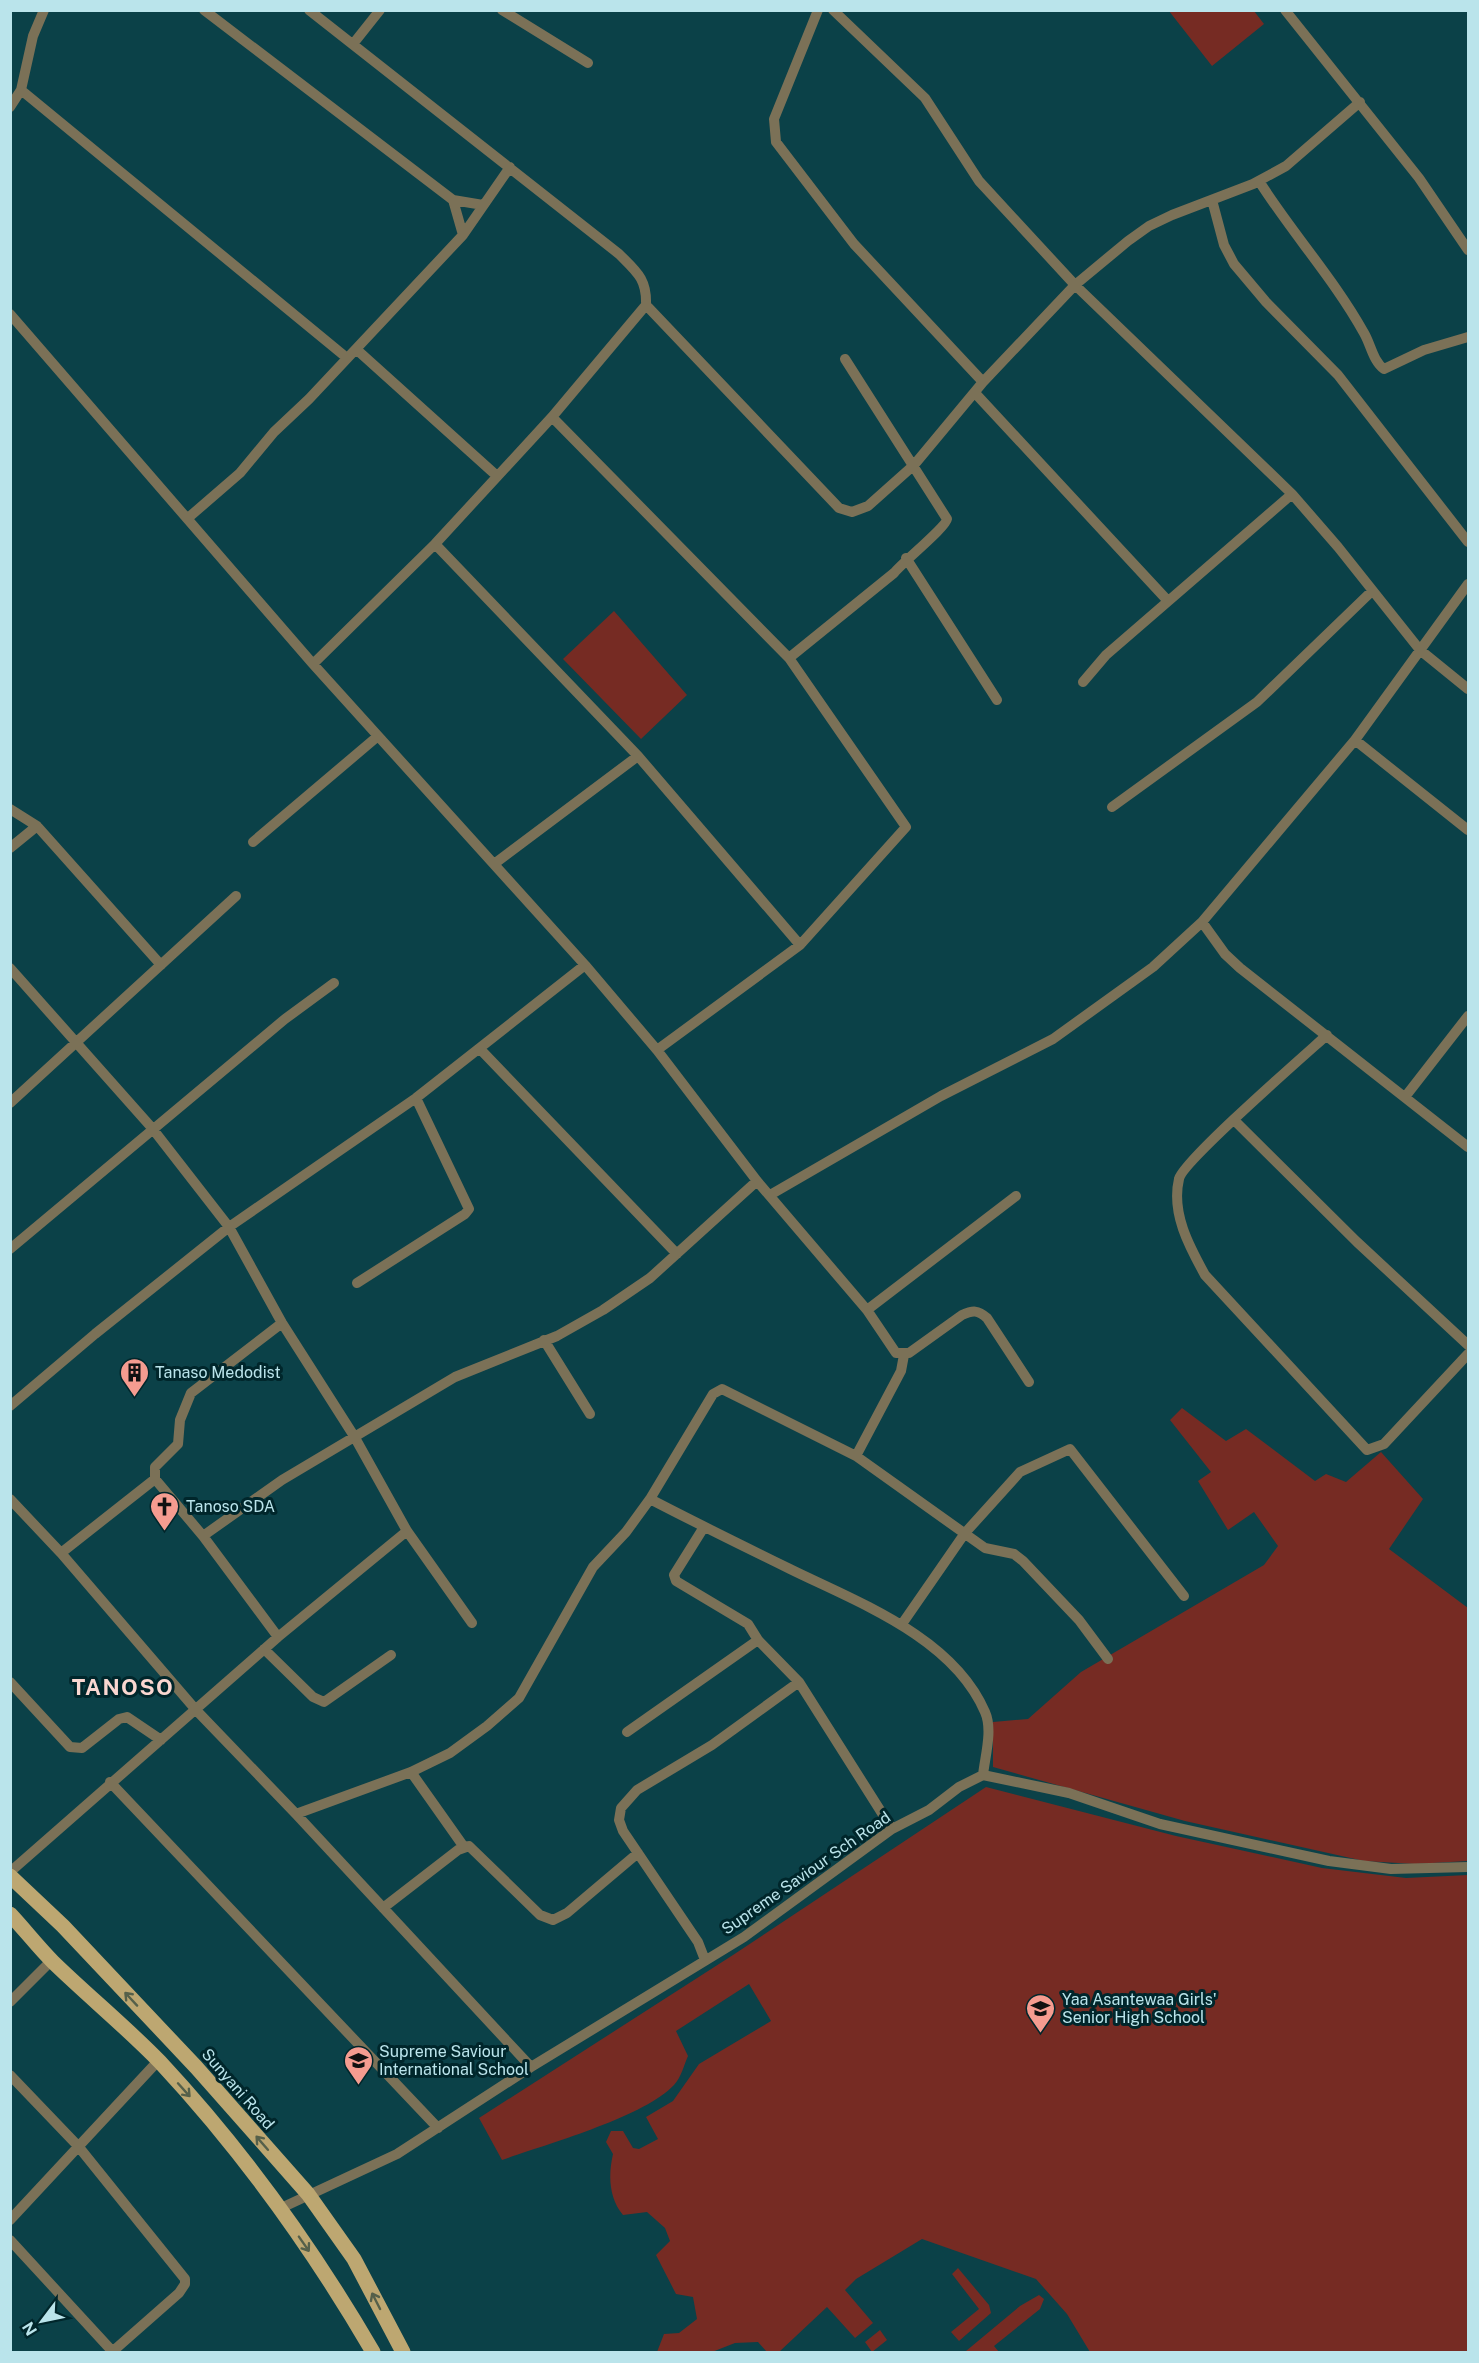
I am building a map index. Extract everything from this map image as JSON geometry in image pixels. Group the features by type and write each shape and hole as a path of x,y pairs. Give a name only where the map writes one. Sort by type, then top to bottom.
{"main road":[{"name":"Sunyani Road","path":"10,1874 63,1926 196,2067 308,2194 354,2259 403,2352"},
{"path":"10,1914 52,1960 158,2061 198,2105 279,2209 339,2295 373,2352"}],"street":[{"path":"10,107 21,90 33,36 44,10"},
{"path":"204,10 453,200 483,206"},
{"path":"309,10 510,167 639,273 647,288 646,305 552,417 435,544 313,664"},
{"path":"353,44 380,10"},
{"path":"502,10 588,63"},
{"path":"818,10 774,119 776,142 854,244 983,382"},
{"path":"833,10 925,98 979,181 1075,285 1292,494 1420,651 1468,689"},
{"path":"1285,10 1419,178 1468,250"},
{"path":"21,90 347,358"},
{"path":"646,305 839,508 852,512 868,506 914,465 983,382 1075,285 1149,226 1260,181 1286,166 1360,102"},
{"path":"188,518 240,473 274,432 463,235 510,167"},
{"path":"1260,181 1334,285 1365,335 1379,366 1384,369 1424,350 1468,338"},
{"path":"453,200 463,235"},
{"path":"1212,200 1224,245 1240,273 1338,375 1468,542"},
{"path":"10,314 313,664 585,965 657,1050 757,1181 867,1310 903,1362"},
{"path":"356,349 497,476"},
{"path":"789,658 894,573 906,558 942,529 948,519 845,359"},
{"path":"975,393 1168,601"},
{"path":"552,417 789,658 906,827 800,945 657,1050"},
{"path":"1083,682 1106,655 1292,494"},
{"path":"435,544 638,756 800,945"},
{"path":"906,558 997,700"},
{"path":"770,1195 941,1096 1053,1039 1153,967 1202,922 1355,740 1468,584"},
{"path":"1112,807 1257,702 1372,591"},
{"path":"253,842 378,736"},
{"path":"1355,740 1468,830"},
{"path":"494,864 638,756"},
{"path":"10,808 37,826 161,965"},
{"path":"10,848 37,826"},
{"path":"10,1103 236,896"},
{"path":"1202,922 1225,954 1468,1147"},
{"path":"10,1406 95,1334 229,1227 416,1098 585,965"},
{"path":"10,968 152,1128 229,1227 282,1323 354,1436 407,1531 472,1623"},
{"path":"10,1249 152,1128 285,1019 334,983"},
{"path":"1405,1097 1468,1016"},
{"path":"1327,1035 1234,1120 1179,1176 1176,1196 1183,1230 1205,1275 1357,1442 1367,1450 1384,1444 1468,1354"},
{"path":"480,1049 677,1254"},
{"path":"357,1283 465,1214 469,1209 416,1098"},
{"path":"1234,1120 1357,1242 1468,1346"},
{"path":"203,1536 282,1480 455,1377 544,1340 603,1310 650,1278 757,1181"},
{"path":"867,1310 1016,1196"},
{"path":"856,1456 903,1362 962,1315 972,1310 979,1312 1029,1382"},
{"path":"278,1637 203,1536 155,1479 155,1467 178,1444 180,1420 191,1393 282,1323"},
{"path":"544,1340 590,1414"},
{"path":"296,1814 411,1773 450,1753 487,1726 519,1698 593,1567 626,1532 650,1499 713,1394 722,1389 856,1456 985,1548 1014,1554 1079,1620 1108,1659"},
{"path":"902,1624 965,1533 1020,1472 1070,1449 1184,1596"},
{"path":"61,1553 155,1479"},
{"path":"10,1499 61,1553 196,1710 531,2067"},
{"path":"650,1499 902,1624 946,1660 964,1678 985,1712 989,1726 983,1775 1069,1793 1160,1824 1329,1861 1391,1869 1468,1867"},
{"path":"704,1527 677,1568 674,1575 676,1581 748,1624 758,1640 799,1682 892,1830"},
{"path":"10,1874 110,1782 278,1637 407,1531"},
{"path":"627,1732 758,1640"},
{"path":"264,1649 313,1697 324,1702 391,1655"},
{"path":"10,1682 70,1747 82,1748 119,1719 127,1717 161,1740"},
{"path":"705,1960 698,1942 638,1853 619,1820 621,1808 638,1790 712,1745 799,1682"},
{"path":"411,1773 464,1847"},
{"name":"Supreme Saviour Sch Road","path":"279,2209 381,2163 438,2128 531,2067 744,1938 892,1830 928,1810 959,1786 983,1775"},
{"path":"110,1782 438,2128"},
{"path":"383,1908 464,1847 474,1848 540,1915 553,1920 567,1913 638,1853"},
{"path":"10,2002 52,1960"},
{"path":"10,2220 158,2061"},
{"path":"10,2075 78,2146 185,2279 186,2284 179,2293 113,2352 10,2240"}],"shaded area":[{"path":"1169,11 1254,11 1264,24 1212,66"},
{"path":"614,611 687,695 641,739 563,659"},
{"path":"1182,1408 1226,1441 1246,1429 1315,1481 1326,1474 1346,1482 1381,1452 1423,1499 1389,1549 1468,1608 1468,1861 1415,1864 1364,1861 1185,1821 993,1767 993,1722 1028,1719 1081,1672 1264,1565 1278,1546 1254,1512 1228,1530 1198,1481 1211,1472 1170,1420"},
{"name":"Yaa Asantewaa Girls' Senior High School","path":"986,1787 1176,1836 1322,1868 1406,1878 1468,1875 1468,2352 1090,2352 1067,2314 1036,2279 922,2239 856,2279 845,2290 873,2323 855,2338 827,2307 779,2352 767,2352 758,2342 735,2343 712,2352 657,2352 664,2334 679,2333 697,2319 693,2297 676,2294 656,2255 670,2241 665,2228 647,2212 623,2215 618,2208 611,2186 610,2170 613,2154 606,2142 611,2131 623,2131 633,2148 639,2149 658,2139 646,2117 673,2101 699,2064 771,2021 749,1984 676,2031 688,2056 680,2075 674,2085 660,2097 641,2108 594,2128 502,2160 479,2118 733,1955"},
{"path":"958,2268 989,2305 991,2313 959,2341 951,2332 979,2309 952,2274"},
{"path":"1039,2295 1044,2299 1040,2309 994,2346 999,2352 966,2351 1020,2306"},
{"path":"880,2330 887,2340 872,2352 865,2342"}],"place":[{"name":"Tanaso Medodist","path":"134,1398"},
{"name":"Tanoso SDA","path":"165,1532"},
{"name":"Yaa Asantewaa Girls' Senior High School","path":"1041,2034"},
{"name":"Supreme Saviour International School","path":"358,2086"}],"district":[{"name":"TANOSO","path":"123,1687"}]}
